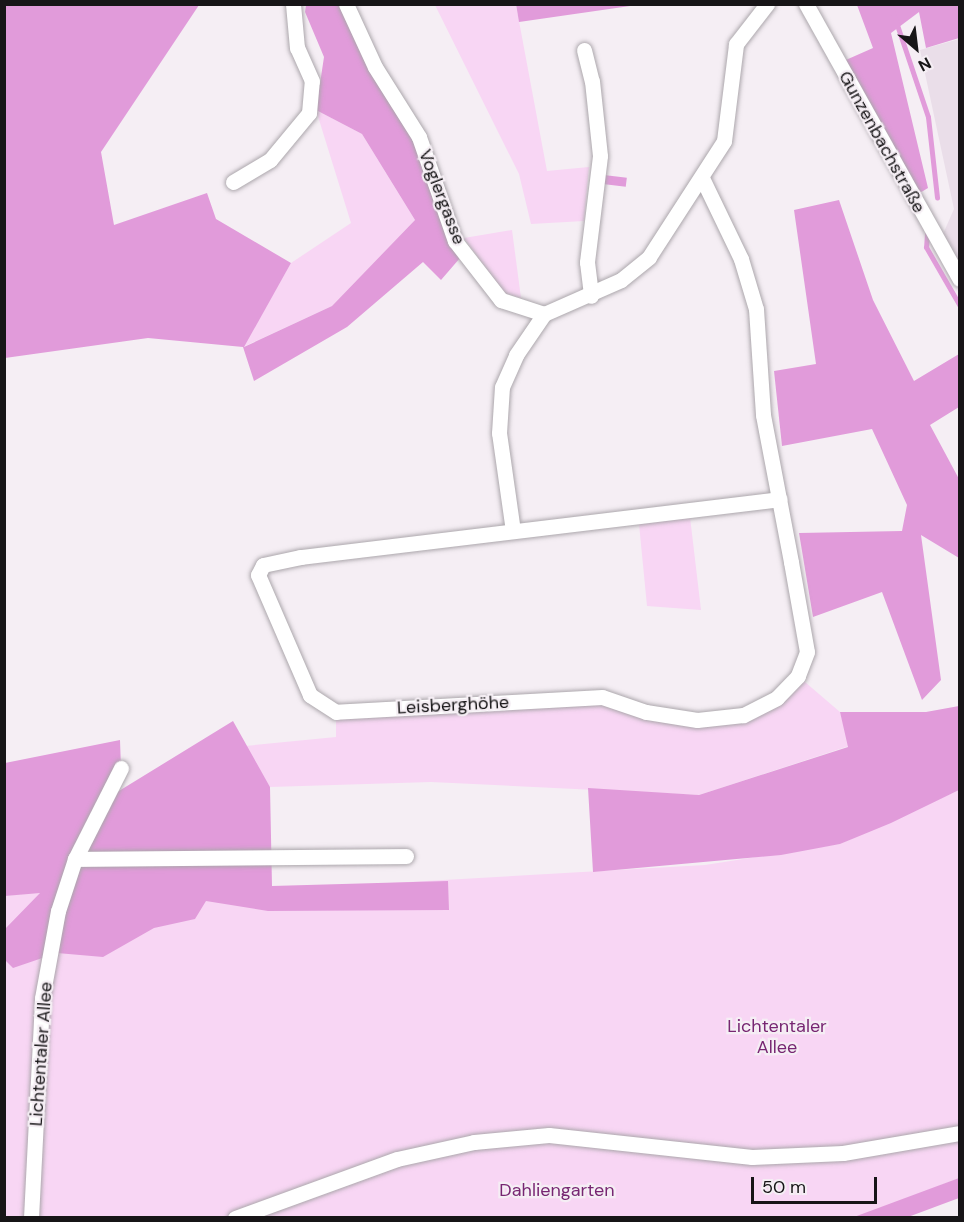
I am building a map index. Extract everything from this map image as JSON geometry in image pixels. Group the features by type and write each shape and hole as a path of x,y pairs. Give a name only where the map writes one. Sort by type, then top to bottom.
{"street":[{"path":"233,182 270,160 309,112 312,81 297,48 293,4"},
{"name":"Voglergasse","path":"346,4 375,67 419,137 455,241 501,300 544,314"},
{"path":"513,531 499,433 502,387 516,355 544,314 591,296 621,280 649,257 703,180 724,141 736,44 767,4"},
{"name":"Gunzenbachstraße","path":"806,4 960,279"},
{"path":"584,50 592,81 600,156 587,262 591,296"},
{"name":"Leisberghöhe","path":"703,180 741,259 756,309 763,415 779,499 807,652 798,676 777,698 743,715 697,720 646,712 602,697 336,712 310,695 262,590 258,575 259,563 779,499"},
{"name":"Lichtentaler Allee","path":"31,1218 42,998 58,911 75,859 121,768"},
{"path":"75,859 405,856"},
{"path":"235,1218 397,1159 474,1142 549,1135 752,1157 843,1154 960,1133"}],"shaded area":[{"path":"516,4 637,4 637,5 519,22"},
{"path":"4,5 199,5 101,152 114,225 207,193 216,219 291,263 244,347 332,306 415,220 362,134 316,110 324,57 305,12 306,5 342,5 419,137 460,258 441,280 423,262 347,327 254,381 243,347 148,338 5,358"},
{"path":"857,5 959,5 959,38 926,48 919,12 891,33 928,188 913,197 839,63 873,48"},
{"path":"959,39 959,279 939,243 954,209 920,50"},
{"path":"604,175 627,178 626,187 603,184"},
{"path":"839,200 873,300 914,381 959,354 959,407 930,425 959,479 959,558 921,535 941,680 922,700 882,592 813,617 799,533 902,531 907,505 872,429 782,446 774,371 816,364 794,210"},
{"path":"959,706 959,790 891,823 840,844 781,855 593,872 588,788 699,795 848,747 840,712 926,712"},
{"path":"233,721 270,787 272,886 448,881 449,910 268,911 206,901 195,919 154,928 103,957 57,953 13,968 5,960 5,929 40,893 5,896 5,763 120,740 121,768 101,802"},
{"path":"959,1178 959,1198 908,1217 854,1217"}],"green space":[{"path":"435,5 516,5 547,171 589,167 584,221 531,224 519,174"},
{"path":"316,110 362,134 415,220 332,306 243,347 291,263 351,223"},
{"path":"512,230 521,298 504,293 464,238"},
{"path":"690,517 701,610 647,606 639,524"},
{"path":"798,676 840,712 849,746 699,795 431,782 270,787 245,746 336,737 336,712 602,697 646,712 743,715"},
{"name":"Lichtentaler Allee","path":"959,790 959,1178 890,1205 893,1217 5,1218 5,896 64,889 355,885 705,865 840,844"}],"waterway":[{"path":"890,4 928,117 937,197"},
{"path":"927,234 926,247 960,306"}],"park label":[{"name":"Dahliengarten","path":"557,1190"}]}
